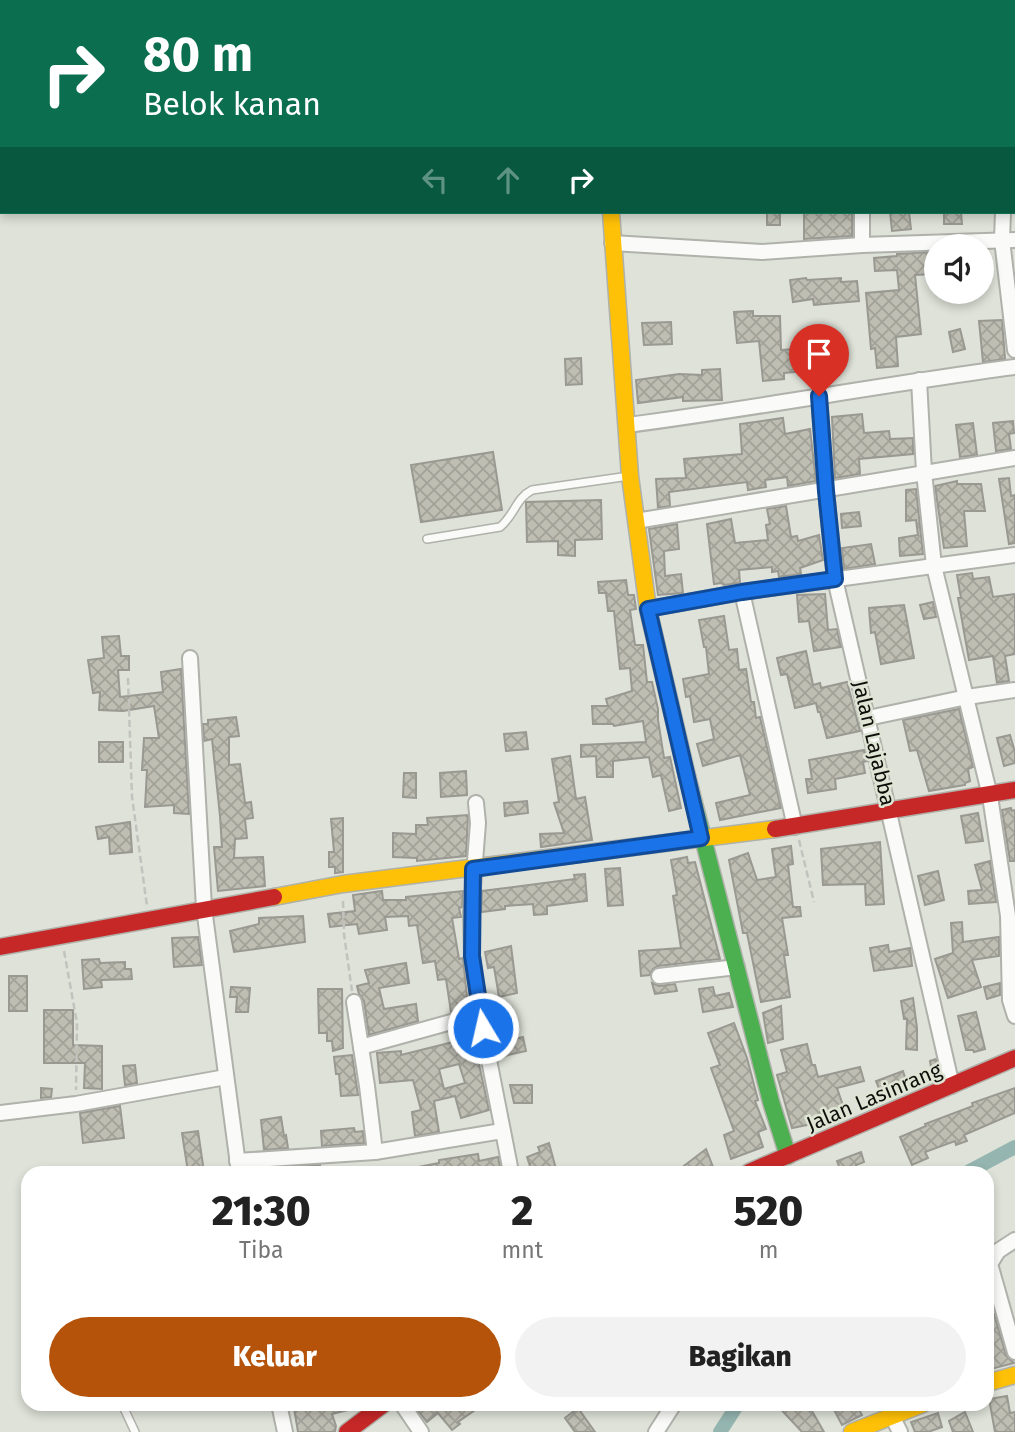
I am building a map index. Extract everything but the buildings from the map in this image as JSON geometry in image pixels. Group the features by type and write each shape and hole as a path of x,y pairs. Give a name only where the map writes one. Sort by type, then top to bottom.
{"street":[{"path":"611,214 630,476 648,609 701,838 778,1128 788,1156"},
{"path":"862,214 862,245"},
{"path":"1003,214 1009,240 1015,350"},
{"path":"612,243 762,252 862,245 1009,240"},
{"path":"628,425 732,412 919,380 1015,367"},
{"path":"919,380 934,566 990,796 1008,916 1010,1000 1015,1016"},
{"name":"Jalan Lajabba","path":"819,396 835,579 952,1086"},
{"path":"636,521 1015,458"},
{"path":"648,609 742,592 1015,555"},
{"path":"742,592 795,827"},
{"path":"190,658 204,908 238,1166"},
{"path":"868,718 967,697 1015,690"},
{"path":"0,947 343,884 795,827 890,808 990,796 1015,790"},
{"path":"476,803 478,823 473,869 472,956 480,1014 511,1166"},
{"path":"659,976 737,967"},
{"path":"354,1002 375,1152"},
{"path":"361,1047 480,1014"},
{"name":"Jalan Lasinrang","path":"764,1166 1015,1058"},
{"path":"0,1113 76,1104 226,1077"},
{"path":"247,1166 375,1152 502,1131"},
{"path":"994,1258 998,1251 1015,1240"},
{"path":"994,1278 1015,1352"},
{"path":"994,1381 1015,1375"},
{"path":"280,1411 285,1432"},
{"path":"347,1432 375,1411"},
{"path":"407,1411 421,1432"},
{"path":"656,1432 670,1411"},
{"path":"852,1432 903,1411"},
{"path":"891,1415 900,1432"}],"lane":[{"path":"428,539 500,527 508,520 523,495 532,490 630,476"},
{"path":"125,1411 135,1432"}],"path":[{"path":"128,678 132,797 148,920"},
{"path":"795,827 814,902"},
{"path":"343,884 344,934 354,1002"},
{"path":"61,937 77,1023 76,1104"}],"waterway":[{"path":"979,1166 1015,1147"},
{"path":"720,1432 734,1411"}],"traffic: fast":[{"path":"687,776 771,1102 788,1156"}],"traffic: slow":[{"path":"611,214 630,476 648,609 687,776"},
{"path":"274,897 343,884 775,829"},
{"path":"994,1381 1015,1375"},
{"path":"852,1432 905,1411"}],"traffic: jam":[{"path":"775,829 1015,790"},
{"path":"0,947 274,897"},
{"path":"763,1166 1015,1058"},
{"path":"347,1432 375,1411"}],"route":[{"path":"483,1028 472,956 473,869 701,838 648,609 835,579 819,396"}]}
